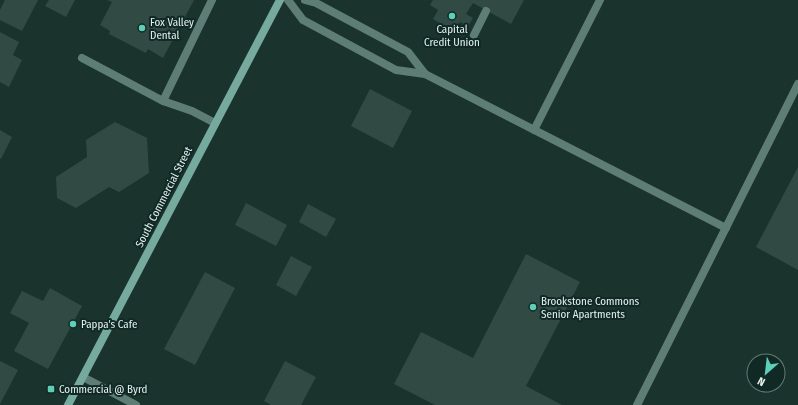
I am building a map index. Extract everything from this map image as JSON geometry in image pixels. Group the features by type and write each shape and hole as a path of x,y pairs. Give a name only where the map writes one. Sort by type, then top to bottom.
{"main road":[{"name":"South Commercial Street","path":"68,405 280,0"}],"street":[{"path":"163,101 212,0"},
{"path":"288,0 303,20 396,70 425,74 726,228"},
{"path":"305,0 316,3 408,52 425,74"},
{"path":"534,130 600,0"},
{"path":"474,35 486,11"},
{"path":"82,58 163,101 192,111 215,124"},
{"path":"637,405 798,84"},
{"path":"83,377 136,405"}],"building":[{"path":"5,0 38,0 22,31 0,20 0,10"},
{"path":"49,0 75,0 66,17 45,6"},
{"name":"Fox Valley Dental","path":"107,0 194,0 163,58 148,49 146,53 109,34 110,31 100,25 112,2"},
{"name":"Capital Credit Union","path":"433,0 524,0 511,24 473,3 466,14 473,18 468,26 460,22 455,32 433,19 438,10 430,5"},
{"path":"0,32 19,42 13,55 22,60 9,87 0,82"},
{"path":"370,89 412,111 393,148 351,126"},
{"path":"115,122 147,138 149,173 119,192 109,187 76,208 57,198 56,177 87,157 86,140"},
{"path":"0,130 12,137 1,159 0,158"},
{"path":"798,167 798,270 756,247"},
{"path":"246,203 287,225 276,246 235,225"},
{"path":"308,204 336,219 326,237 299,222"},
{"name":"Brookstone Commons Senior Apartments","path":"526,254 580,282 526,386 562,405 435,405 394,384 421,332 473,358"},
{"path":"291,256 312,267 296,296 276,285"},
{"path":"205,272 235,288 195,365 164,349"},
{"path":"50,288 82,306 48,369 14,351 29,323 10,313 22,291 43,301"},
{"path":"0,361 18,370 0,404"},
{"path":"285,361 316,377 301,405 271,405 264,401"}],"place":[{"name":"Capital Credit Union","path":"452,16"},
{"name":"Fox Valley Dental","path":"142,28"},
{"name":"Brookstone Commons Senior Apartments","path":"533,307"},
{"name":"Pappa's Cafe","path":"73,324"},
{"name":"Commercial @ Byrd","path":"51,389"}]}
